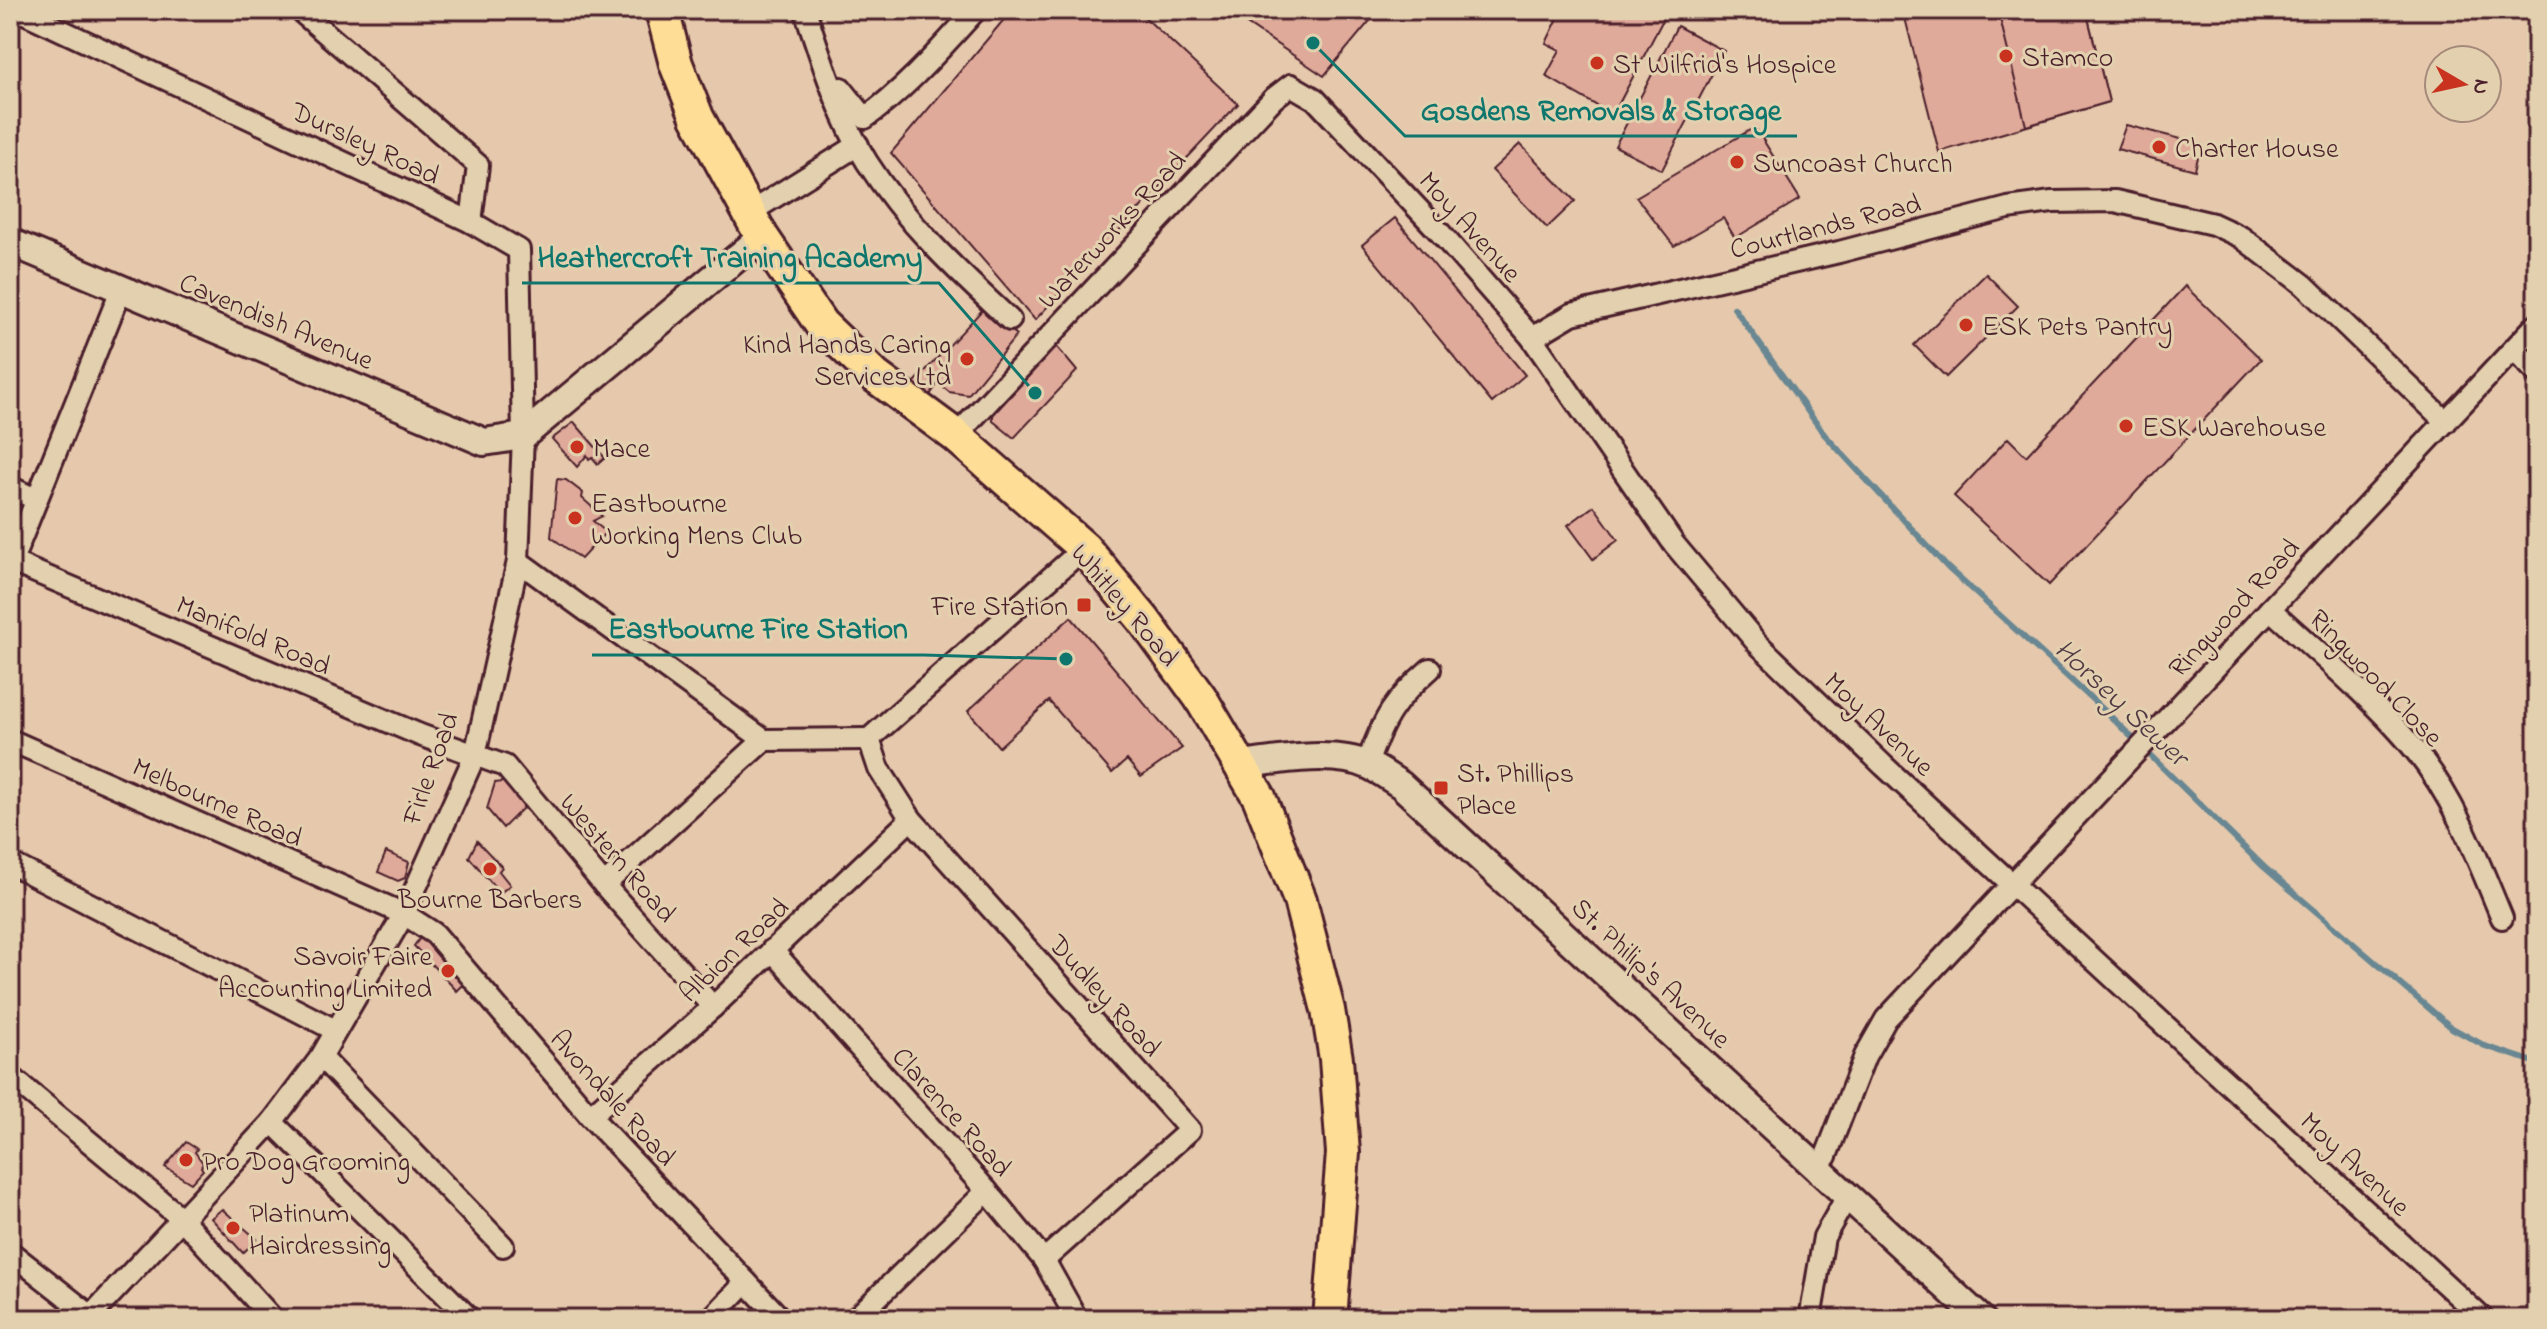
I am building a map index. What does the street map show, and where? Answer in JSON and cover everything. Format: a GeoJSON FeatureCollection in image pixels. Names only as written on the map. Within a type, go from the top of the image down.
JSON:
{"type":"FeatureCollection","features":[{"type":"Feature","properties":{"kind":"main road","name":"Whitley Road"},"geometry":{"type":"LineString","coordinates":[[662,10],[676,64],[697,117],[756,225],[821,324],[875,376],[956,436],[1084,548],[1200,697],[1259,797],[1300,900],[1325,995],[1336,1059],[1343,1153],[1330,1319]]}},
{"type":"Feature","properties":{"kind":"street","name":"Dursley Road"},"geometry":{"type":"LineString","coordinates":[[18,10],[471,222],[519,250],[523,436]]}},
{"type":"Feature","properties":{"kind":"street"},"geometry":{"type":"LineString","coordinates":[[299,10],[478,165],[471,222]]}},
{"type":"Feature","properties":{"kind":"street"},"geometry":{"type":"LineString","coordinates":[[805,10],[822,62],[858,145],[901,210],[936,251],[1010,320]]}},
{"type":"Feature","properties":{"kind":"street"},"geometry":{"type":"LineString","coordinates":[[822,62],[865,118],[928,61],[970,12]]}},
{"type":"Feature","properties":{"kind":"street","name":"Waterworks Road"},"geometry":{"type":"LineString","coordinates":[[956,436],[1274,98],[1291,85],[1315,99]]}},
{"type":"Feature","properties":{"kind":"street","name":"Moy Avenue"},"geometry":{"type":"LineString","coordinates":[[1315,99],[1435,227],[1532,338],[1674,544],[1757,643],[1821,708],[2483,1319]]}},
{"type":"Feature","properties":{"kind":"street"},"geometry":{"type":"LineString","coordinates":[[523,436],[756,225],[858,145]]}},
{"type":"Feature","properties":{"kind":"street","name":"Courtlands Road"},"geometry":{"type":"LineString","coordinates":[[1532,338],[1572,314],[1830,254],[2008,208],[2052,202],[2115,201],[2213,224],[2241,237],[2304,285],[2446,422]]}},
{"type":"Feature","properties":{"kind":"street","name":"Cavendish Avenue"},"geometry":{"type":"LineString","coordinates":[[10,242],[484,442],[523,436]]}},
{"type":"Feature","properties":{"kind":"street"},"geometry":{"type":"LineString","coordinates":[[11,564],[121,290]]}},
{"type":"Feature","properties":{"kind":"street","name":"Ringwood Road"},"geometry":{"type":"LineString","coordinates":[[1816,1167],[1826,1156],[1865,1056],[1886,1019],[2537,324]]}},
{"type":"Feature","properties":{"kind":"street"},"geometry":{"type":"LineString","coordinates":[[2514,349],[2537,373]]}},
{"type":"Feature","properties":{"kind":"street","name":"Firle Road"},"geometry":{"type":"LineString","coordinates":[[92,1318],[272,1122],[321,1057],[404,914],[475,755],[518,561],[523,436]]}},
{"type":"Feature","properties":{"kind":"street"},"geometry":{"type":"LineString","coordinates":[[10,487],[35,499]]}},
{"type":"Feature","properties":{"kind":"street"},"geometry":{"type":"LineString","coordinates":[[518,561],[764,740],[869,739],[1084,548]]}},
{"type":"Feature","properties":{"kind":"street","name":"Manifold Road"},"geometry":{"type":"LineString","coordinates":[[11,564],[420,735],[475,755]]}},
{"type":"Feature","properties":{"kind":"street","name":"Ringwood Close"},"geometry":{"type":"LineString","coordinates":[[2270,609],[2395,727],[2417,752],[2474,849],[2502,918]]}},
{"type":"Feature","properties":{"kind":"street"},"geometry":{"type":"LineString","coordinates":[[1367,764],[1391,710],[1402,694],[1430,669]]}},
{"type":"Feature","properties":{"kind":"street","name":"Dudley Road"},"geometry":{"type":"LineString","coordinates":[[869,739],[879,769],[911,819],[1190,1130],[1044,1260]]}},
{"type":"Feature","properties":{"kind":"street","name":"Melbourne Road"},"geometry":{"type":"LineString","coordinates":[[10,740],[404,914]]}},
{"type":"Feature","properties":{"kind":"street"},"geometry":{"type":"LineString","coordinates":[[604,885],[764,740]]}},
{"type":"Feature","properties":{"kind":"street","name":"Western Road"},"geometry":{"type":"LineString","coordinates":[[475,755],[505,766],[604,885],[713,1007]]}},
{"type":"Feature","properties":{"kind":"street","name":"St. Philip's Avenue"},"geometry":{"type":"LineString","coordinates":[[1242,765],[1311,758],[1341,759],[1367,764],[1401,785],[1981,1319]]}},
{"type":"Feature","properties":{"kind":"street","name":"Albion Road"},"geometry":{"type":"LineString","coordinates":[[590,1116],[713,1007],[911,819]]}},
{"type":"Feature","properties":{"kind":"street"},"geometry":{"type":"LineString","coordinates":[[10,863],[335,1030]]}},
{"type":"Feature","properties":{"kind":"street","name":"Avondale Road"},"geometry":{"type":"LineString","coordinates":[[404,914],[435,934],[590,1116],[781,1319]]}},
{"type":"Feature","properties":{"kind":"street","name":"Clarence Road"},"geometry":{"type":"LineString","coordinates":[[772,950],[987,1191],[1044,1260],[1077,1319]]}},
{"type":"Feature","properties":{"kind":"street"},"geometry":{"type":"LineString","coordinates":[[321,1057],[503,1246]]}},
{"type":"Feature","properties":{"kind":"street"},"geometry":{"type":"LineString","coordinates":[[10,1076],[181,1218],[273,1319]]}},
{"type":"Feature","properties":{"kind":"street"},"geometry":{"type":"LineString","coordinates":[[272,1122],[470,1319]]}},
{"type":"Feature","properties":{"kind":"street"},"geometry":{"type":"LineString","coordinates":[[855,1319],[987,1191]]}},
{"type":"Feature","properties":{"kind":"street"},"geometry":{"type":"LineString","coordinates":[[1810,1319],[1824,1237],[1848,1195]]}},
{"type":"Feature","properties":{"kind":"street"},"geometry":{"type":"LineString","coordinates":[[10,1252],[92,1318]]}},
{"type":"Feature","properties":{"kind":"street"},"geometry":{"type":"LineString","coordinates":[[711,1319],[746,1282]]}},
{"type":"Feature","properties":{"kind":"building"},"geometry":{"type":"Polygon","coordinates":[[[1012,10],[1137,10],[1238,104],[1035,320],[891,153],[1012,10]]]}},
{"type":"Feature","properties":{"kind":"building"},"geometry":{"type":"Polygon","coordinates":[[[1226,10],[1379,10],[1324,76],[1226,10]]]}},
{"type":"Feature","properties":{"kind":"building","name":"St Wilfrid's Hospice"},"geometry":{"type":"Polygon","coordinates":[[[1562,10],[1578,15],[1581,10],[1668,10],[1613,115],[1546,76],[1560,50],[1546,43],[1562,10]]]}},
{"type":"Feature","properties":{"kind":"building","name":"Stamco"},"geometry":{"type":"Polygon","coordinates":[[[1903,10],[2086,10],[2109,102],[1939,152],[1903,10]]]}},
{"type":"Feature","properties":{"kind":"building"},"geometry":{"type":"Polygon","coordinates":[[[1998,10],[2086,10],[2109,102],[2026,126],[1998,10]]]}},
{"type":"Feature","properties":{"kind":"building"},"geometry":{"type":"Polygon","coordinates":[[[1677,26],[1724,51],[1662,170],[1615,146],[1677,26]]]}},
{"type":"Feature","properties":{"kind":"building","name":"Charter House"},"geometry":{"type":"Polygon","coordinates":[[[2126,125],[2201,144],[2195,170],[2117,149],[2126,125]]]}},
{"type":"Feature","properties":{"kind":"building","name":"Suncoast Church"},"geometry":{"type":"Polygon","coordinates":[[[1755,127],[1800,199],[1735,238],[1723,218],[1674,246],[1636,197],[1755,127]]]}},
{"type":"Feature","properties":{"kind":"building"},"geometry":{"type":"Polygon","coordinates":[[[1520,144],[1575,201],[1547,228],[1492,170],[1520,144]]]}},
{"type":"Feature","properties":{"kind":"building"},"geometry":{"type":"Polygon","coordinates":[[[1395,218],[1525,375],[1492,403],[1362,245],[1395,218]]]}},
{"type":"Feature","properties":{"kind":"building","name":"ESK Pets Pantry"},"geometry":{"type":"Polygon","coordinates":[[[1986,274],[2018,306],[1946,377],[1914,345],[1986,274]]]}},
{"type":"Feature","properties":{"kind":"building","name":"ESK Warehouse"},"geometry":{"type":"Polygon","coordinates":[[[2185,286],[2261,359],[2049,585],[1954,496],[2008,438],[2026,456],[2185,286]]]}},
{"type":"Feature","properties":{"kind":"building","name":"Kind Hands Caring Services Ltd"},"geometry":{"type":"Polygon","coordinates":[[[984,308],[1017,335],[968,395],[949,392],[938,383],[930,395],[913,384],[984,308]]]}},
{"type":"Feature","properties":{"kind":"building"},"geometry":{"type":"Polygon","coordinates":[[[1056,346],[1077,371],[1014,438],[993,421],[993,415],[1056,346]]]}},
{"type":"Feature","properties":{"kind":"building","name":"Mace"},"geometry":{"type":"Polygon","coordinates":[[[574,422],[605,458],[598,464],[587,455],[577,467],[552,439],[574,422]]]}},
{"type":"Feature","properties":{"kind":"building","name":"Eastbourne Working Mens Club"},"geometry":{"type":"Polygon","coordinates":[[[557,479],[566,480],[583,493],[582,498],[602,516],[593,521],[606,532],[581,559],[551,537],[557,479]]]}},
{"type":"Feature","properties":{"kind":"building"},"geometry":{"type":"Polygon","coordinates":[[[1594,506],[1618,540],[1593,559],[1568,525],[1594,506]]]}},
{"type":"Feature","properties":{"kind":"building"},"geometry":{"type":"Polygon","coordinates":[[[1071,617],[1182,748],[1141,777],[1127,760],[1112,773],[1049,701],[999,747],[968,711],[1071,617]]]}},
{"type":"Feature","properties":{"kind":"building"},"geometry":{"type":"Polygon","coordinates":[[[509,781],[526,805],[503,828],[487,809],[495,783],[509,781]]]}},
{"type":"Feature","properties":{"kind":"building","name":"Bourne Barbers"},"geometry":{"type":"Polygon","coordinates":[[[477,841],[502,867],[499,871],[510,885],[500,893],[469,857],[477,841]]]}},
{"type":"Feature","properties":{"kind":"building"},"geometry":{"type":"Polygon","coordinates":[[[386,852],[409,862],[405,878],[398,881],[378,872],[386,852]]]}},
{"type":"Feature","properties":{"kind":"building","name":"Savoir Faire Accounting Limited"},"geometry":{"type":"Polygon","coordinates":[[[423,934],[466,982],[457,991],[414,946],[423,934]]]}},
{"type":"Feature","properties":{"kind":"building","name":"Pro Dog Grooming"},"geometry":{"type":"Polygon","coordinates":[[[186,1142],[197,1149],[195,1152],[203,1163],[203,1170],[191,1183],[165,1167],[186,1142]]]}},
{"type":"Feature","properties":{"kind":"building","name":"Platinum Hairdressing"},"geometry":{"type":"Polygon","coordinates":[[[222,1209],[257,1239],[243,1253],[211,1218],[222,1209]]]}},
{"type":"Feature","properties":{"kind":"waterway","name":"Horsey Sewer"},"geometry":{"type":"LineString","coordinates":[[1734,308],[1824,434],[1948,568],[2105,711],[2264,867],[2452,1028],[2485,1046],[2537,1063]]}},
{"type":"Feature","properties":{"kind":"place","name":"Gosdens Removals & Storage"},"geometry":{"type":"Point","coordinates":[1313,43]}},
{"type":"Feature","properties":{"kind":"place","name":"Stamco"},"geometry":{"type":"Point","coordinates":[2006,56]}},
{"type":"Feature","properties":{"kind":"place","name":"St Wilfrid's Hospice"},"geometry":{"type":"Point","coordinates":[1597,63]}},
{"type":"Feature","properties":{"kind":"place","name":"Charter House"},"geometry":{"type":"Point","coordinates":[2159,147]}},
{"type":"Feature","properties":{"kind":"place","name":"Suncoast Church"},"geometry":{"type":"Point","coordinates":[1737,162]}},
{"type":"Feature","properties":{"kind":"place","name":"ESK Pets Pantry"},"geometry":{"type":"Point","coordinates":[1966,325]}},
{"type":"Feature","properties":{"kind":"place","name":"Kind Hands Caring Services Ltd"},"geometry":{"type":"Point","coordinates":[967,359]}},
{"type":"Feature","properties":{"kind":"place","name":"Heathercroft Training Academy"},"geometry":{"type":"Point","coordinates":[1035,393]}},
{"type":"Feature","properties":{"kind":"place","name":"ESK Warehouse"},"geometry":{"type":"Point","coordinates":[2126,426]}},
{"type":"Feature","properties":{"kind":"place","name":"Mace"},"geometry":{"type":"Point","coordinates":[577,447]}},
{"type":"Feature","properties":{"kind":"place","name":"Eastbourne Working Mens Club"},"geometry":{"type":"Point","coordinates":[575,518]}},
{"type":"Feature","properties":{"kind":"place","name":"Fire Station"},"geometry":{"type":"Point","coordinates":[1084,605]}},
{"type":"Feature","properties":{"kind":"place","name":"Eastbourne Fire Station"},"geometry":{"type":"Point","coordinates":[1066,659]}},
{"type":"Feature","properties":{"kind":"place","name":"St. Phillips Place"},"geometry":{"type":"Point","coordinates":[1441,788]}},
{"type":"Feature","properties":{"kind":"place","name":"Bourne Barbers"},"geometry":{"type":"Point","coordinates":[490,869]}},
{"type":"Feature","properties":{"kind":"place","name":"Savoir Faire Accounting Limited"},"geometry":{"type":"Point","coordinates":[448,971]}},
{"type":"Feature","properties":{"kind":"place","name":"Pro Dog Grooming"},"geometry":{"type":"Point","coordinates":[186,1160]}},
{"type":"Feature","properties":{"kind":"place","name":"Platinum Hairdressing"},"geometry":{"type":"Point","coordinates":[233,1228]}}]}
